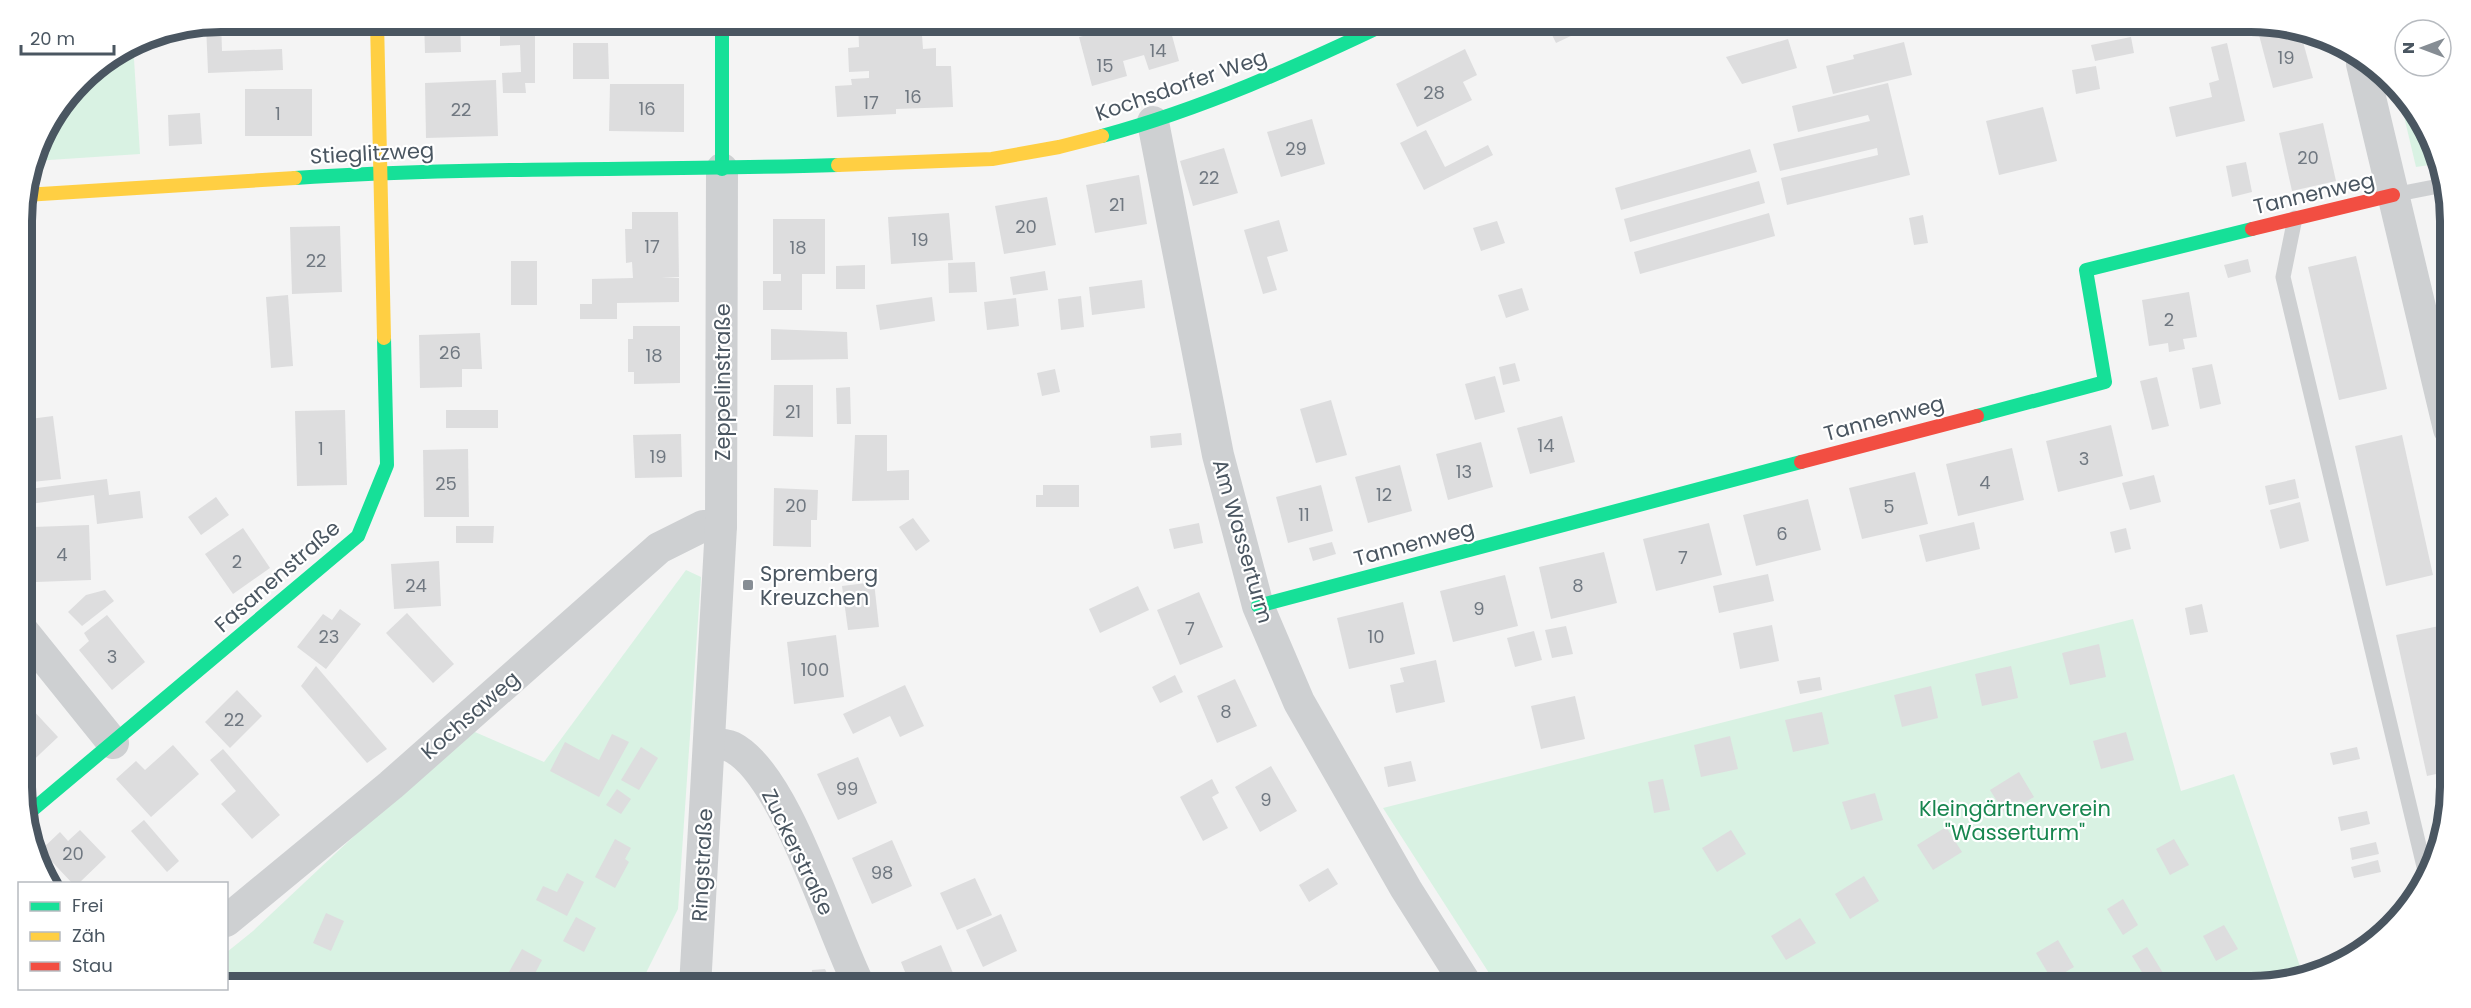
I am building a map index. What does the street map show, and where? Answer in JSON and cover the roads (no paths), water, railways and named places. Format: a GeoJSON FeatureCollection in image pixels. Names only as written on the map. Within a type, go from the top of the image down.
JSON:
{"type":"FeatureCollection","features":[{"type":"Feature","properties":{"kind":"street","name":"Fasanenstraße"},"geometry":{"type":"LineString","coordinates":[[33,809],[358,536],[387,465],[377,32]]}},
{"type":"Feature","properties":{"kind":"street","name":"Zeppelinstraße"},"geometry":{"type":"LineString","coordinates":[[710,744],[722,526],[722,32]]}},
{"type":"Feature","properties":{"kind":"street","name":"Kochsdorfer Weg"},"geometry":{"type":"LineString","coordinates":[[722,169],[992,159],[1059,147],[1153,122],[1307,62],[1369,32]]}},
{"type":"Feature","properties":{"kind":"street"},"geometry":{"type":"LineString","coordinates":[[2363,69],[2440,391]]}},
{"type":"Feature","properties":{"kind":"street","name":"Am Wasserturm"},"geometry":{"type":"LineString","coordinates":[[1153,122],[1218,455],[1258,606],[1299,702],[1406,889],[1461,976]]}},
{"type":"Feature","properties":{"kind":"street","name":"Stieglitzweg"},"geometry":{"type":"LineString","coordinates":[[33,194],[381,172],[722,169]]}},
{"type":"Feature","properties":{"kind":"street","name":"Tannenweg"},"geometry":{"type":"LineString","coordinates":[[1258,606],[2105,382],[2086,270],[2393,195]]}},
{"type":"Feature","properties":{"kind":"street","name":"Kochsaweg"},"geometry":{"type":"LineString","coordinates":[[228,919],[391,784],[659,548],[703,526],[722,526]]}},
{"type":"Feature","properties":{"kind":"street"},"geometry":{"type":"LineString","coordinates":[[32,642],[113,743]]}},
{"type":"Feature","properties":{"kind":"street","name":"Ringstraße"},"geometry":{"type":"LineString","coordinates":[[696,976],[710,744]]}},
{"type":"Feature","properties":{"kind":"street","name":"Zuckerstraße"},"geometry":{"type":"LineString","coordinates":[[710,744],[731,746],[745,757],[774,794],[794,833],[855,976]]}},
{"type":"Feature","properties":{"kind":"lane"},"geometry":{"type":"LineString","coordinates":[[2393,195],[2436,187]]}},
{"type":"Feature","properties":{"kind":"lane"},"geometry":{"type":"LineString","coordinates":[[2295,218],[2283,277],[2423,863]]}},
{"type":"Feature","properties":{"kind":"place","name":"Spremberg Kreuzchen"},"geometry":{"type":"Point","coordinates":[748,585]}},
{"type":"Feature","properties":{"kind":"park label","name":"Kleingärtnerverein \"Wasserturm\""},"geometry":{"type":"Point","coordinates":[2015,820]}}]}
